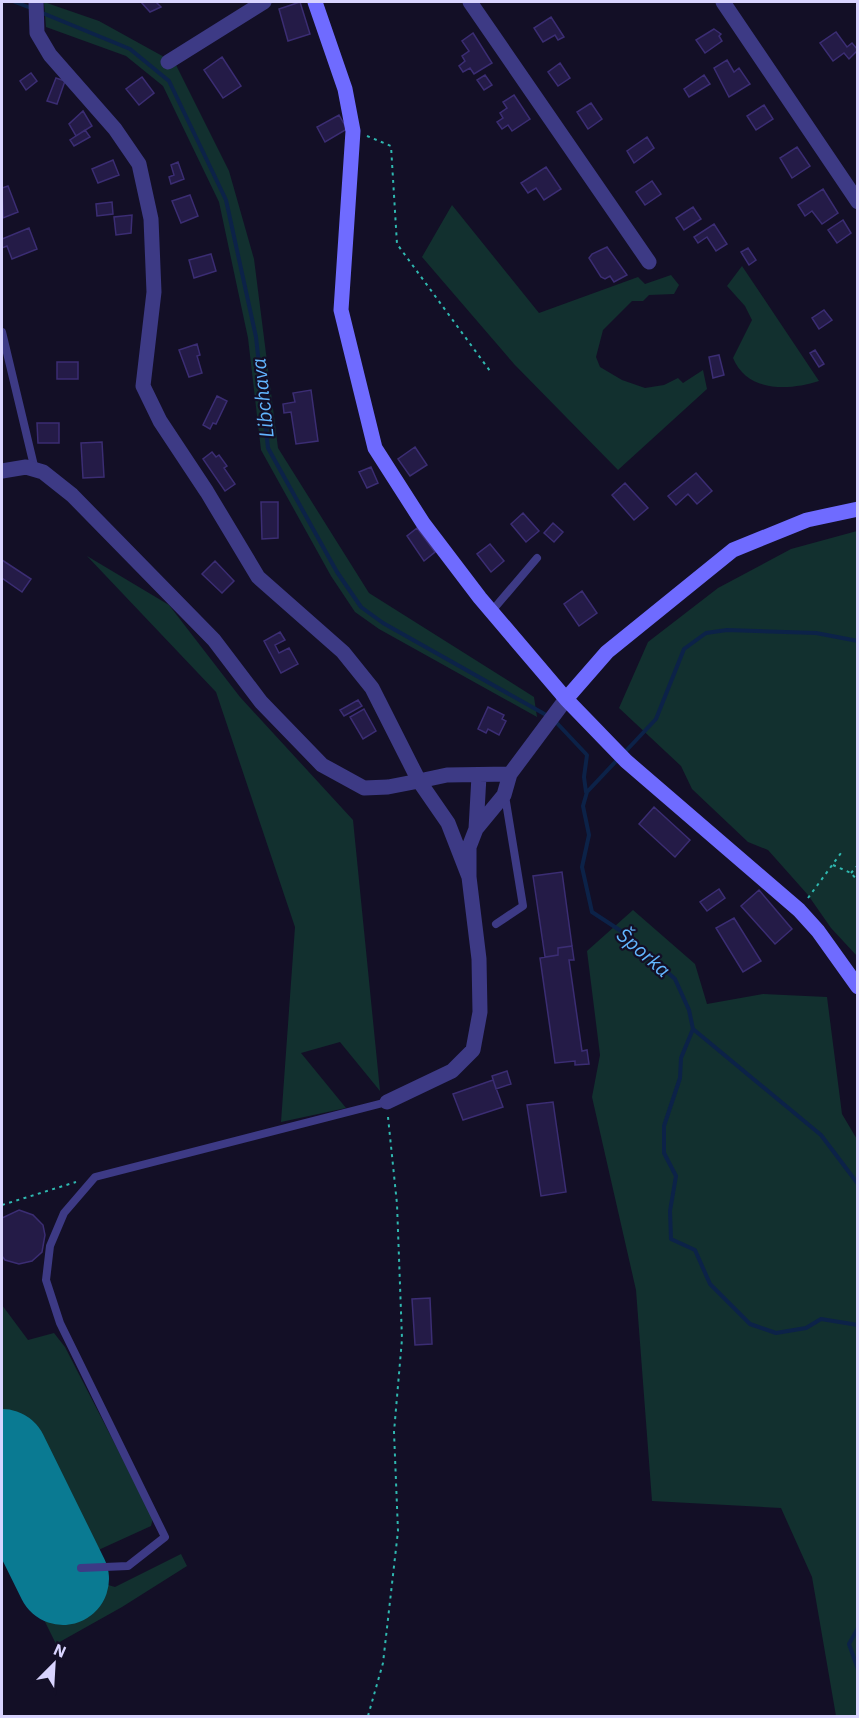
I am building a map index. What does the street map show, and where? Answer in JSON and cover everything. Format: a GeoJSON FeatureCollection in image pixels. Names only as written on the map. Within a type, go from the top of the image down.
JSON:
{"type":"FeatureCollection","features":[{"type":"Feature","properties":{"kind":"street"},"geometry":{"type":"LineString","coordinates":[[36,2],[37,33],[50,55],[115,129],[139,164],[150,219],[154,292],[143,386],[160,421],[207,492],[258,577],[343,652],[372,688],[419,781],[448,823],[469,877]]}},
{"type":"Feature","properties":{"kind":"street"},"geometry":{"type":"LineString","coordinates":[[168,62],[264,2]]}},
{"type":"Feature","properties":{"kind":"street"},"geometry":{"type":"LineString","coordinates":[[315,2],[345,89],[353,131],[341,310],[375,448],[423,523],[491,612],[566,699],[621,756],[800,910],[858,987]]}},
{"type":"Feature","properties":{"kind":"street"},"geometry":{"type":"LineString","coordinates":[[470,2],[649,262]]}},
{"type":"Feature","properties":{"kind":"street"},"geometry":{"type":"LineString","coordinates":[[723,2],[858,202]]}},
{"type":"Feature","properties":{"kind":"street"},"geometry":{"type":"LineString","coordinates":[[2,471],[26,467],[43,472],[72,495],[214,640],[261,702],[322,765],[364,788],[388,787],[447,775],[510,774]]}},
{"type":"Feature","properties":{"kind":"street"},"geometry":{"type":"LineString","coordinates":[[387,1102],[452,1071],[473,1050],[480,1012],[479,959],[469,877],[469,847],[476,829],[504,795],[510,774],[566,699],[607,652],[733,550],[807,520],[858,509]]}},
{"type":"Feature","properties":{"kind":"street"},"geometry":{"type":"LineString","coordinates":[[476,829],[478,776]]}},
{"type":"Feature","properties":{"kind":"lane"},"geometry":{"type":"LineString","coordinates":[[2,332],[35,470]]}},
{"type":"Feature","properties":{"kind":"lane"},"geometry":{"type":"LineString","coordinates":[[491,612],[537,558]]}},
{"type":"Feature","properties":{"kind":"lane"},"geometry":{"type":"LineString","coordinates":[[496,924],[523,906],[504,795]]}},
{"type":"Feature","properties":{"kind":"lane"},"geometry":{"type":"LineString","coordinates":[[81,1568],[128,1566],[165,1537],[60,1323],[46,1280],[50,1246],[64,1213],[95,1177],[387,1102]]}},
{"type":"Feature","properties":{"kind":"path"},"geometry":{"type":"LineString","coordinates":[[353,131],[391,146],[397,244],[490,371]]}},
{"type":"Feature","properties":{"kind":"path"},"geometry":{"type":"LineString","coordinates":[[800,910],[841,853]]}},
{"type":"Feature","properties":{"kind":"path"},"geometry":{"type":"LineString","coordinates":[[833,865],[851,873],[858,881]]}},
{"type":"Feature","properties":{"kind":"path"},"geometry":{"type":"LineString","coordinates":[[851,873],[858,866]]}},
{"type":"Feature","properties":{"kind":"path"},"geometry":{"type":"LineString","coordinates":[[368,1716],[383,1663],[398,1531],[394,1432],[402,1339],[397,1204],[387,1102]]}},
{"type":"Feature","properties":{"kind":"path"},"geometry":{"type":"LineString","coordinates":[[2,1204],[95,1177]]}},
{"type":"Feature","properties":{"kind":"green space"},"geometry":{"type":"Polygon","coordinates":[[[44,2],[99,21],[175,63],[229,171],[254,259],[278,448],[369,593],[534,697],[537,717],[379,629],[355,612],[331,576],[261,450],[248,338],[219,202],[163,86],[126,56],[46,27],[44,2]]]}},
{"type":"Feature","properties":{"kind":"green space"},"geometry":{"type":"Polygon","coordinates":[[[452,205],[539,313],[638,277],[645,284],[671,275],[679,285],[674,294],[649,295],[643,301],[632,301],[603,330],[596,357],[600,367],[622,380],[645,388],[664,385],[678,378],[683,383],[703,370],[707,389],[618,470],[514,364],[422,257],[452,205]]]}},
{"type":"Feature","properties":{"kind":"green space"},"geometry":{"type":"Polygon","coordinates":[[[742,266],[819,381],[794,386],[770,386],[758,383],[739,369],[733,358],[752,320],[745,306],[727,286],[742,266]]]}},
{"type":"Feature","properties":{"kind":"green space"},"geometry":{"type":"Polygon","coordinates":[[[858,531],[857,956],[831,928],[808,895],[768,850],[748,842],[692,789],[681,766],[619,708],[648,642],[718,588],[791,549],[858,531]]]}},
{"type":"Feature","properties":{"kind":"green space"},"geometry":{"type":"Polygon","coordinates":[[[87,556],[169,605],[240,697],[353,820],[380,1091],[340,1042],[301,1053],[346,1108],[281,1122],[295,927],[216,692],[87,556]]]}},
{"type":"Feature","properties":{"kind":"green space"},"geometry":{"type":"Polygon","coordinates":[[[633,910],[695,964],[707,1004],[763,994],[827,997],[842,1114],[858,1141],[857,1716],[836,1716],[812,1577],[781,1508],[652,1501],[636,1290],[592,1097],[600,1055],[587,951],[633,910]]]}},
{"type":"Feature","properties":{"kind":"green space"},"geometry":{"type":"Polygon","coordinates":[[[2,1305],[28,1340],[54,1333],[65,1347],[153,1518],[151,1526],[94,1552],[61,1542],[2,1421],[2,1305]]]}},
{"type":"Feature","properties":{"kind":"green space"},"geometry":{"type":"Polygon","coordinates":[[[2,1489],[51,1589],[78,1576],[115,1587],[181,1554],[187,1566],[122,1607],[56,1644],[2,1535],[2,1489]]]}},
{"type":"Feature","properties":{"kind":"building"},"geometry":{"type":"Polygon","coordinates":[[[141,2],[156,2],[161,7],[150,12],[141,2]]]}},
{"type":"Feature","properties":{"kind":"building"},"geometry":{"type":"Polygon","coordinates":[[[300,2],[310,34],[288,41],[279,9],[300,2]]]}},
{"type":"Feature","properties":{"kind":"building"},"geometry":{"type":"Polygon","coordinates":[[[551,17],[564,37],[558,40],[555,35],[543,42],[534,28],[551,17]]]}},
{"type":"Feature","properties":{"kind":"building"},"geometry":{"type":"Polygon","coordinates":[[[714,29],[721,34],[719,36],[722,41],[705,53],[696,40],[714,29]]]}},
{"type":"Feature","properties":{"kind":"building"},"geometry":{"type":"Polygon","coordinates":[[[836,32],[847,47],[852,43],[858,50],[849,59],[844,53],[833,61],[820,43],[836,32]]]}},
{"type":"Feature","properties":{"kind":"building"},"geometry":{"type":"Polygon","coordinates":[[[473,33],[492,63],[474,74],[470,68],[463,72],[459,66],[465,61],[462,56],[469,51],[462,41],[473,33]]]}},
{"type":"Feature","properties":{"kind":"building"},"geometry":{"type":"Polygon","coordinates":[[[222,57],[241,86],[223,98],[204,70],[222,57]]]}},
{"type":"Feature","properties":{"kind":"building"},"geometry":{"type":"Polygon","coordinates":[[[727,60],[734,72],[739,68],[750,84],[729,97],[714,68],[727,60]]]}},
{"type":"Feature","properties":{"kind":"building"},"geometry":{"type":"Polygon","coordinates":[[[560,63],[570,78],[558,86],[548,72],[560,63]]]}},
{"type":"Feature","properties":{"kind":"building"},"geometry":{"type":"Polygon","coordinates":[[[31,73],[37,81],[26,90],[20,81],[31,73]]]}},
{"type":"Feature","properties":{"kind":"building"},"geometry":{"type":"Polygon","coordinates":[[[485,75],[492,85],[484,90],[477,80],[485,75]]]}},
{"type":"Feature","properties":{"kind":"building"},"geometry":{"type":"Polygon","coordinates":[[[704,75],[710,84],[689,97],[684,89],[704,75]]]}},
{"type":"Feature","properties":{"kind":"building"},"geometry":{"type":"Polygon","coordinates":[[[142,77],[154,93],[139,105],[126,89],[142,77]]]}},
{"type":"Feature","properties":{"kind":"building"},"geometry":{"type":"Polygon","coordinates":[[[56,78],[65,81],[57,104],[47,101],[56,78]]]}},
{"type":"Feature","properties":{"kind":"building"},"geometry":{"type":"Polygon","coordinates":[[[514,95],[530,119],[512,131],[508,125],[502,129],[497,122],[503,118],[500,113],[507,108],[503,102],[514,95]]]}},
{"type":"Feature","properties":{"kind":"building"},"geometry":{"type":"Polygon","coordinates":[[[591,103],[602,119],[588,129],[577,112],[591,103]]]}},
{"type":"Feature","properties":{"kind":"building"},"geometry":{"type":"Polygon","coordinates":[[[764,105],[773,119],[756,130],[747,116],[764,105]]]}},
{"type":"Feature","properties":{"kind":"building"},"geometry":{"type":"Polygon","coordinates":[[[83,111],[92,126],[76,136],[69,124],[83,111]]]}},
{"type":"Feature","properties":{"kind":"building"},"geometry":{"type":"Polygon","coordinates":[[[339,115],[347,129],[325,142],[317,127],[339,115]]]}},
{"type":"Feature","properties":{"kind":"building"},"geometry":{"type":"Polygon","coordinates":[[[85,130],[90,137],[74,146],[70,140],[85,130]]]}},
{"type":"Feature","properties":{"kind":"building"},"geometry":{"type":"Polygon","coordinates":[[[647,137],[654,148],[634,163],[627,151],[647,137]]]}},
{"type":"Feature","properties":{"kind":"building"},"geometry":{"type":"Polygon","coordinates":[[[797,147],[810,166],[792,178],[780,158],[797,147]]]}},
{"type":"Feature","properties":{"kind":"building"},"geometry":{"type":"Polygon","coordinates":[[[113,160],[119,175],[98,183],[92,169],[113,160]]]}},
{"type":"Feature","properties":{"kind":"building"},"geometry":{"type":"Polygon","coordinates":[[[178,162],[184,179],[171,184],[169,177],[174,175],[171,165],[178,162]]]}},
{"type":"Feature","properties":{"kind":"building"},"geometry":{"type":"Polygon","coordinates":[[[546,167],[561,189],[544,200],[536,188],[528,193],[521,183],[546,167]]]}},
{"type":"Feature","properties":{"kind":"building"},"geometry":{"type":"Polygon","coordinates":[[[652,181],[661,194],[645,205],[636,192],[652,181]]]}},
{"type":"Feature","properties":{"kind":"building"},"geometry":{"type":"Polygon","coordinates":[[[8,186],[18,212],[3,218],[2,188],[8,186]]]}},
{"type":"Feature","properties":{"kind":"building"},"geometry":{"type":"Polygon","coordinates":[[[823,189],[838,213],[822,224],[812,211],[805,216],[798,205],[823,189]]]}},
{"type":"Feature","properties":{"kind":"building"},"geometry":{"type":"Polygon","coordinates":[[[190,195],[198,216],[181,223],[172,201],[190,195]]]}},
{"type":"Feature","properties":{"kind":"building"},"geometry":{"type":"Polygon","coordinates":[[[112,202],[113,214],[97,216],[96,204],[112,202]]]}},
{"type":"Feature","properties":{"kind":"building"},"geometry":{"type":"Polygon","coordinates":[[[693,207],[701,219],[684,230],[676,218],[693,207]]]}},
{"type":"Feature","properties":{"kind":"building"},"geometry":{"type":"Polygon","coordinates":[[[132,215],[131,233],[116,235],[114,217],[132,215]]]}},
{"type":"Feature","properties":{"kind":"building"},"geometry":{"type":"Polygon","coordinates":[[[843,220],[851,233],[837,243],[828,230],[843,220]]]}},
{"type":"Feature","properties":{"kind":"building"},"geometry":{"type":"Polygon","coordinates":[[[714,224],[727,244],[716,251],[707,237],[698,243],[694,237],[714,224]]]}},
{"type":"Feature","properties":{"kind":"building"},"geometry":{"type":"Polygon","coordinates":[[[29,228],[37,249],[12,259],[7,246],[2,248],[2,239],[29,228]]]}},
{"type":"Feature","properties":{"kind":"building"},"geometry":{"type":"Polygon","coordinates":[[[607,247],[627,275],[614,282],[610,276],[605,279],[601,277],[589,258],[592,254],[607,247]]]}},
{"type":"Feature","properties":{"kind":"building"},"geometry":{"type":"Polygon","coordinates":[[[748,248],[756,260],[749,265],[741,252],[748,248]]]}},
{"type":"Feature","properties":{"kind":"building"},"geometry":{"type":"Polygon","coordinates":[[[211,254],[216,271],[194,278],[189,260],[211,254]]]}},
{"type":"Feature","properties":{"kind":"building"},"geometry":{"type":"Polygon","coordinates":[[[824,310],[832,320],[819,329],[812,318],[824,310]]]}},
{"type":"Feature","properties":{"kind":"building"},"geometry":{"type":"Polygon","coordinates":[[[197,344],[200,355],[197,356],[202,373],[189,377],[179,350],[197,344]]]}},
{"type":"Feature","properties":{"kind":"building"},"geometry":{"type":"Polygon","coordinates":[[[815,350],[824,364],[819,367],[810,353],[815,350]]]}},
{"type":"Feature","properties":{"kind":"building"},"geometry":{"type":"Polygon","coordinates":[[[719,355],[724,375],[713,378],[709,357],[719,355]]]}},
{"type":"Feature","properties":{"kind":"building"},"geometry":{"type":"Polygon","coordinates":[[[57,362],[78,362],[78,379],[57,379],[57,362]]]}},
{"type":"Feature","properties":{"kind":"building"},"geometry":{"type":"Polygon","coordinates":[[[311,390],[318,441],[296,444],[291,412],[284,413],[283,404],[295,402],[293,393],[311,390]]]}},
{"type":"Feature","properties":{"kind":"building"},"geometry":{"type":"Polygon","coordinates":[[[217,396],[227,401],[216,424],[213,423],[210,429],[203,425],[217,396]]]}},
{"type":"Feature","properties":{"kind":"building"},"geometry":{"type":"Polygon","coordinates":[[[37,423],[59,423],[59,443],[38,443],[37,423]]]}},
{"type":"Feature","properties":{"kind":"building"},"geometry":{"type":"Polygon","coordinates":[[[102,442],[104,477],[83,478],[81,443],[102,442]]]}},
{"type":"Feature","properties":{"kind":"building"},"geometry":{"type":"Polygon","coordinates":[[[415,447],[427,465],[410,476],[398,459],[415,447]]]}},
{"type":"Feature","properties":{"kind":"building"},"geometry":{"type":"Polygon","coordinates":[[[212,452],[216,457],[219,455],[227,466],[224,468],[235,484],[225,491],[203,459],[212,452]]]}},
{"type":"Feature","properties":{"kind":"building"},"geometry":{"type":"Polygon","coordinates":[[[371,467],[378,483],[367,488],[359,472],[371,467]]]}},
{"type":"Feature","properties":{"kind":"building"},"geometry":{"type":"Polygon","coordinates":[[[696,473],[712,491],[697,504],[688,494],[676,505],[668,496],[696,473]]]}},
{"type":"Feature","properties":{"kind":"building"},"geometry":{"type":"Polygon","coordinates":[[[625,483],[648,508],[634,520],[612,495],[625,483]]]}},
{"type":"Feature","properties":{"kind":"building"},"geometry":{"type":"Polygon","coordinates":[[[261,502],[278,502],[278,538],[262,539],[261,502]]]}},
{"type":"Feature","properties":{"kind":"building"},"geometry":{"type":"Polygon","coordinates":[[[523,513],[539,531],[526,542],[511,524],[523,513]]]}},
{"type":"Feature","properties":{"kind":"building"},"geometry":{"type":"Polygon","coordinates":[[[553,523],[563,532],[554,542],[544,533],[553,523]]]}},
{"type":"Feature","properties":{"kind":"building"},"geometry":{"type":"Polygon","coordinates":[[[417,528],[435,552],[424,561],[407,536],[417,528]]]}},
{"type":"Feature","properties":{"kind":"building"},"geometry":{"type":"Polygon","coordinates":[[[490,544],[504,561],[491,572],[477,554],[490,544]]]}},
{"type":"Feature","properties":{"kind":"building"},"geometry":{"type":"Polygon","coordinates":[[[2,560],[31,579],[22,592],[2,578],[2,560]]]}},
{"type":"Feature","properties":{"kind":"building"},"geometry":{"type":"Polygon","coordinates":[[[215,561],[234,581],[222,593],[202,574],[215,561]]]}},
{"type":"Feature","properties":{"kind":"building"},"geometry":{"type":"Polygon","coordinates":[[[582,591],[597,613],[579,626],[564,604],[582,591]]]}},
{"type":"Feature","properties":{"kind":"building"},"geometry":{"type":"Polygon","coordinates":[[[280,632],[285,640],[275,645],[279,653],[289,648],[298,664],[281,673],[264,641],[280,632]]]}},
{"type":"Feature","properties":{"kind":"building"},"geometry":{"type":"Polygon","coordinates":[[[358,700],[362,706],[344,716],[340,710],[358,700]]]}},
{"type":"Feature","properties":{"kind":"building"},"geometry":{"type":"Polygon","coordinates":[[[488,707],[504,715],[502,719],[506,721],[499,735],[488,729],[486,733],[478,729],[488,707]]]}},
{"type":"Feature","properties":{"kind":"building"},"geometry":{"type":"Polygon","coordinates":[[[364,709],[376,731],[363,739],[350,717],[364,709]]]}},
{"type":"Feature","properties":{"kind":"building"},"geometry":{"type":"Polygon","coordinates":[[[654,807],[690,840],[675,857],[639,824],[654,807]]]}},
{"type":"Feature","properties":{"kind":"building"},"geometry":{"type":"Polygon","coordinates":[[[562,872],[572,946],[558,948],[558,955],[545,957],[533,876],[562,872]]]}},
{"type":"Feature","properties":{"kind":"building"},"geometry":{"type":"Polygon","coordinates":[[[719,889],[725,898],[707,911],[700,902],[719,889]]]}},
{"type":"Feature","properties":{"kind":"building"},"geometry":{"type":"Polygon","coordinates":[[[759,890],[792,929],[775,944],[741,906],[759,890]]]}},
{"type":"Feature","properties":{"kind":"building"},"geometry":{"type":"Polygon","coordinates":[[[734,918],[761,961],[743,972],[716,928],[734,918]]]}},
{"type":"Feature","properties":{"kind":"building"},"geometry":{"type":"Polygon","coordinates":[[[572,946],[574,960],[569,960],[582,1051],[587,1050],[589,1064],[575,1065],[575,1061],[555,1063],[540,958],[558,955],[558,948],[572,946]]]}},
{"type":"Feature","properties":{"kind":"building"},"geometry":{"type":"Polygon","coordinates":[[[507,1071],[511,1084],[496,1089],[492,1076],[507,1071]]]}},
{"type":"Feature","properties":{"kind":"building"},"geometry":{"type":"Polygon","coordinates":[[[493,1080],[503,1107],[463,1120],[453,1094],[493,1080]]]}},
{"type":"Feature","properties":{"kind":"building"},"geometry":{"type":"Polygon","coordinates":[[[553,1102],[566,1192],[541,1196],[527,1105],[553,1102]]]}},
{"type":"Feature","properties":{"kind":"building"},"geometry":{"type":"Polygon","coordinates":[[[19,1210],[33,1215],[43,1225],[45,1235],[42,1252],[32,1261],[19,1264],[5,1260],[2,1256],[2,1218],[19,1210]]]}},
{"type":"Feature","properties":{"kind":"building"},"geometry":{"type":"Polygon","coordinates":[[[430,1298],[432,1344],[415,1345],[412,1299],[430,1298]]]}},
{"type":"Feature","properties":{"kind":"waterway","name":"Libchava"},"geometry":{"type":"LineString","coordinates":[[15,2],[31,8]]}},
{"type":"Feature","properties":{"kind":"waterway","name":"Libchava"},"geometry":{"type":"LineString","coordinates":[[40,12],[130,49],[169,81],[226,200],[256,337],[268,448],[337,572],[361,607],[383,623],[548,716]]}},
{"type":"Feature","properties":{"kind":"waterway","name":"Šporka"},"geometry":{"type":"LineString","coordinates":[[624,753],[656,719],[684,649],[706,633],[727,630],[816,633],[858,641]]}},
{"type":"Feature","properties":{"kind":"waterway","name":"Libchava"},"geometry":{"type":"LineString","coordinates":[[554,720],[587,755],[584,777],[586,792]]}},
{"type":"Feature","properties":{"kind":"waterway","name":"Šporka"},"geometry":{"type":"LineString","coordinates":[[619,758],[587,792],[583,806],[589,835],[582,867],[592,912],[621,931],[675,979],[689,1010],[693,1029],[681,1058],[680,1078],[664,1126],[664,1153],[676,1176],[670,1211],[671,1239],[695,1250],[710,1284],[750,1324],[776,1333],[806,1328],[821,1319],[858,1325]]}},
{"type":"Feature","properties":{"kind":"waterway"},"geometry":{"type":"LineString","coordinates":[[693,1029],[821,1135],[858,1184]]}},
{"type":"Feature","properties":{"kind":"waterway","name":"Šporka"},"geometry":{"type":"LineString","coordinates":[[858,1628],[849,1644],[858,1669]]}},
{"type":"Feature","properties":{"kind":"runway"},"geometry":{"type":"LineString","coordinates":[[2,1455],[63,1579]]}}]}
